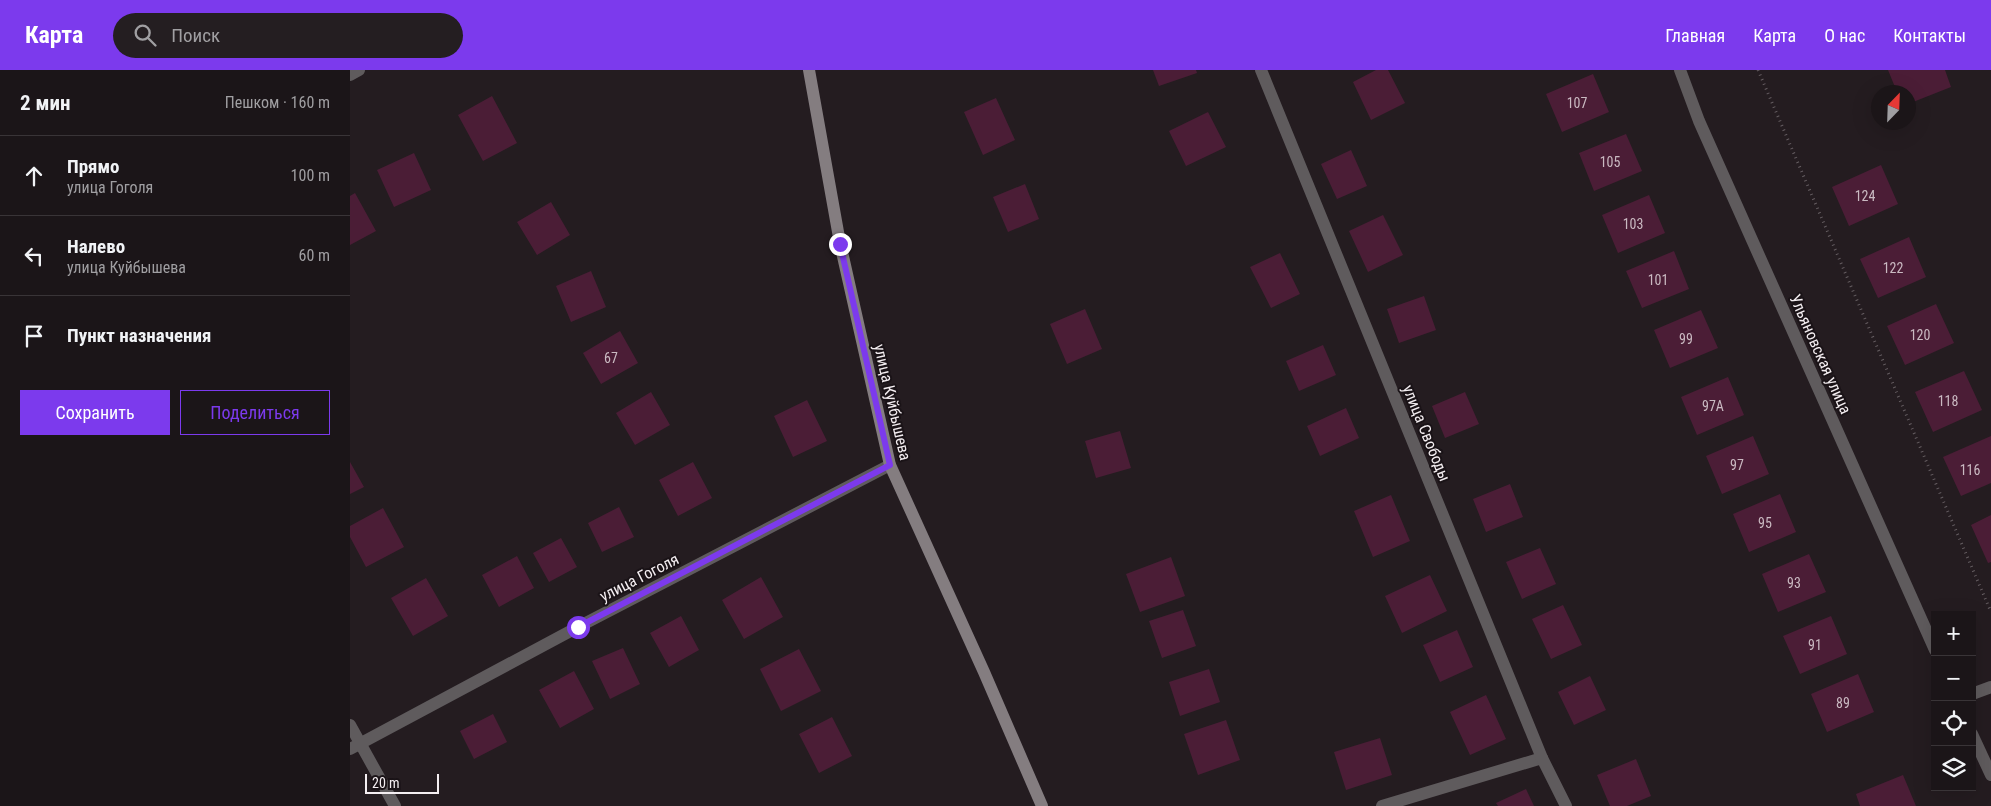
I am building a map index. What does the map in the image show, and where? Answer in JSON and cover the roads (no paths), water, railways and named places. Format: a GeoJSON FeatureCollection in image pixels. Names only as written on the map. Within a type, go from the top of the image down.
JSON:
{"type":"FeatureCollection","features":[{"type":"Feature","properties":{"kind":"main road","name":"улица Куйбышева"},"geometry":{"type":"LineString","coordinates":[[809,70],[840,244],[890,465],[984,672],[1042,806]]}},
{"type":"Feature","properties":{"kind":"street"},"geometry":{"type":"LineString","coordinates":[[350,75],[359,70]]}},
{"type":"Feature","properties":{"kind":"street","name":"улица Свободы"},"geometry":{"type":"LineString","coordinates":[[1262,70],[1542,758],[1566,806]]}},
{"type":"Feature","properties":{"kind":"street","name":"Ульяновская улица"},"geometry":{"type":"LineString","coordinates":[[1680,70],[1699,121],[1931,641]]}},
{"type":"Feature","properties":{"kind":"street","name":"улица Гоголя"},"geometry":{"type":"LineString","coordinates":[[355,746],[578,627],[890,465]]}},
{"type":"Feature","properties":{"kind":"street"},"geometry":{"type":"LineString","coordinates":[[1976,693],[1991,687]]}},
{"type":"Feature","properties":{"kind":"street"},"geometry":{"type":"LineString","coordinates":[[350,725],[355,746],[395,806]]}},
{"type":"Feature","properties":{"kind":"street"},"geometry":{"type":"LineString","coordinates":[[1976,743],[1991,775]]}},
{"type":"Feature","properties":{"kind":"street"},"geometry":{"type":"LineString","coordinates":[[1382,806],[1542,758]]}}]}
